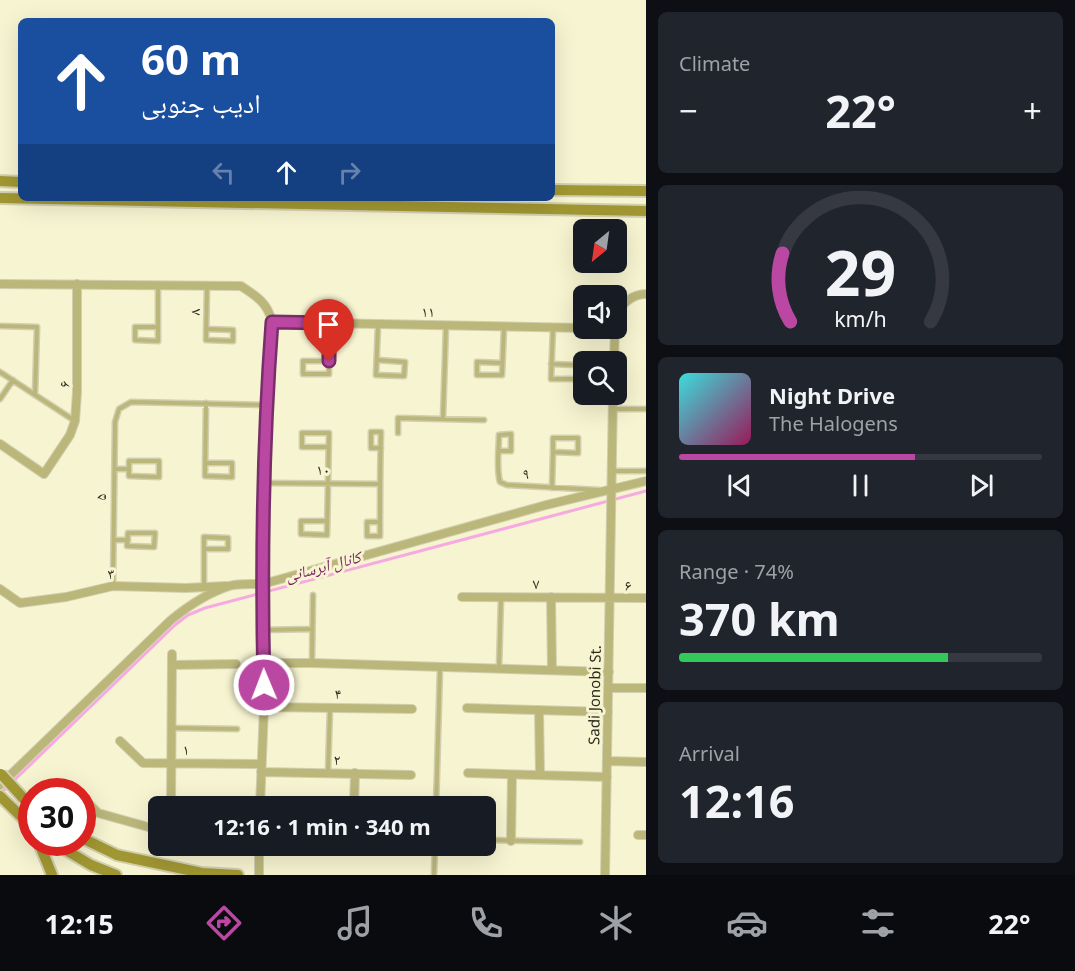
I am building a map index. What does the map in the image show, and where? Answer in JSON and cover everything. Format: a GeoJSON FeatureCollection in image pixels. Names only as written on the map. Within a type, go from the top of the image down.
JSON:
{"type":"FeatureCollection","features":[{"type":"Feature","properties":{"kind":"main road"},"geometry":{"type":"LineString","coordinates":[[0,181],[18,182]]}},
{"type":"Feature","properties":{"kind":"main road"},"geometry":{"type":"LineString","coordinates":[[555,190],[646,191]]}},
{"type":"Feature","properties":{"kind":"main road"},"geometry":{"type":"LineString","coordinates":[[0,198],[18,198]]}},
{"type":"Feature","properties":{"kind":"main road"},"geometry":{"type":"LineString","coordinates":[[149,201],[646,211]]}},
{"type":"Feature","properties":{"kind":"main road"},"geometry":{"type":"LineString","coordinates":[[0,777],[18,793]]}},
{"type":"Feature","properties":{"kind":"main road"},"geometry":{"type":"LineString","coordinates":[[0,796],[18,815]]}},
{"type":"Feature","properties":{"kind":"main road"},"geometry":{"type":"LineString","coordinates":[[96,845],[117,855],[202,873],[238,875]]}},
{"type":"Feature","properties":{"kind":"main road"},"geometry":{"type":"LineString","coordinates":[[44,856],[52,875]]}},
{"type":"Feature","properties":{"kind":"main road"},"geometry":{"type":"LineString","coordinates":[[76,856],[116,875]]}},
{"type":"Feature","properties":{"kind":"street"},"geometry":{"type":"LineString","coordinates":[[0,284],[241,286],[262,301],[270,311],[272,322],[266,405],[263,584],[264,707],[260,796]]}},
{"type":"Feature","properties":{"kind":"street","name":"۶"},"geometry":{"type":"LineString","coordinates":[[0,444],[44,474],[70,435],[75,421],[77,392],[77,284]]}},
{"type":"Feature","properties":{"kind":"street"},"geometry":{"type":"LineString","coordinates":[[627,300],[643,294]]}},
{"type":"Feature","properties":{"kind":"street","name":"۱۱"},"geometry":{"type":"LineString","coordinates":[[272,322],[573,328]]}},
{"type":"Feature","properties":{"kind":"street","name":"Sadi Jonobi St."},"geometry":{"type":"LineString","coordinates":[[605,875],[612,405]]}},
{"type":"Feature","properties":{"kind":"street","name":"۳"},"geometry":{"type":"LineString","coordinates":[[0,589],[20,603],[66,597],[113,586],[204,587],[263,584],[546,505],[646,481]]}},
{"type":"Feature","properties":{"kind":"street"},"geometry":{"type":"LineString","coordinates":[[0,777],[171,620],[207,596],[231,586]]}},
{"type":"Feature","properties":{"kind":"street","name":"۷"},"geometry":{"type":"LineString","coordinates":[[462,597],[610,598]]}},
{"type":"Feature","properties":{"kind":"street"},"geometry":{"type":"LineString","coordinates":[[551,597],[552,670]]}},
{"type":"Feature","properties":{"kind":"street","name":"۶"},"geometry":{"type":"LineString","coordinates":[[610,598],[646,598]]}},
{"type":"Feature","properties":{"kind":"street"},"geometry":{"type":"LineString","coordinates":[[171,796],[172,654]]}},
{"type":"Feature","properties":{"kind":"street"},"geometry":{"type":"LineString","coordinates":[[263,663],[609,672]]}},
{"type":"Feature","properties":{"kind":"street"},"geometry":{"type":"LineString","coordinates":[[173,665],[236,664]]}},
{"type":"Feature","properties":{"kind":"street"},"geometry":{"type":"LineString","coordinates":[[609,688],[646,688]]}},
{"type":"Feature","properties":{"kind":"street","name":"۴"},"geometry":{"type":"LineString","coordinates":[[264,707],[412,709]]}},
{"type":"Feature","properties":{"kind":"street"},"geometry":{"type":"LineString","coordinates":[[467,708],[608,712]]}},
{"type":"Feature","properties":{"kind":"street"},"geometry":{"type":"LineString","coordinates":[[539,710],[540,775]]}},
{"type":"Feature","properties":{"kind":"street","name":"۱"},"geometry":{"type":"LineString","coordinates":[[120,741],[143,763],[261,768]]}},
{"type":"Feature","properties":{"kind":"street"},"geometry":{"type":"LineString","coordinates":[[607,761],[646,762]]}},
{"type":"Feature","properties":{"kind":"street","name":"۲"},"geometry":{"type":"LineString","coordinates":[[261,768],[328,773],[411,775]]}},
{"type":"Feature","properties":{"kind":"street"},"geometry":{"type":"LineString","coordinates":[[354,796],[355,773]]}},
{"type":"Feature","properties":{"kind":"street"},"geometry":{"type":"LineString","coordinates":[[468,773],[607,777]]}},
{"type":"Feature","properties":{"kind":"street"},"geometry":{"type":"LineString","coordinates":[[511,841],[512,774]]}},
{"type":"Feature","properties":{"kind":"street"},"geometry":{"type":"LineString","coordinates":[[96,810],[99,813],[148,827]]}},
{"type":"Feature","properties":{"kind":"street"},"geometry":{"type":"LineString","coordinates":[[259,856],[259,875]]}},
{"type":"Feature","properties":{"kind":"lane"},"geometry":{"type":"LineString","coordinates":[[158,284],[158,327],[158,340],[135,340],[135,327],[158,327]]}},
{"type":"Feature","properties":{"kind":"lane","name":"۸"},"geometry":{"type":"LineString","coordinates":[[206,329],[233,330],[233,341],[206,340],[206,329],[207,285]]}},
{"type":"Feature","properties":{"kind":"lane"},"geometry":{"type":"LineString","coordinates":[[329,323],[329,361],[329,374],[303,374],[303,361],[329,361]]}},
{"type":"Feature","properties":{"kind":"lane"},"geometry":{"type":"LineString","coordinates":[[377,360],[405,362],[404,376],[376,375],[378,324]]}},
{"type":"Feature","properties":{"kind":"lane"},"geometry":{"type":"LineString","coordinates":[[0,326],[37,327],[35,395]]}},
{"type":"Feature","properties":{"kind":"lane"},"geometry":{"type":"LineString","coordinates":[[443,418],[446,326]]}},
{"type":"Feature","properties":{"kind":"lane"},"geometry":{"type":"LineString","coordinates":[[502,363],[477,362],[477,375],[502,375],[504,327]]}},
{"type":"Feature","properties":{"kind":"lane"},"geometry":{"type":"LineString","coordinates":[[551,364],[577,365],[577,379],[551,379],[551,364],[553,328]]}},
{"type":"Feature","properties":{"kind":"lane"},"geometry":{"type":"LineString","coordinates":[[0,372],[75,421]]}},
{"type":"Feature","properties":{"kind":"lane"},"geometry":{"type":"LineString","coordinates":[[0,399],[13,380]]}},
{"type":"Feature","properties":{"kind":"lane","name":"۵"},"geometry":{"type":"LineString","coordinates":[[113,586],[115,422],[119,409],[131,402],[206,404]]}},
{"type":"Feature","properties":{"kind":"lane"},"geometry":{"type":"LineString","coordinates":[[205,463],[232,464],[232,477],[205,476],[205,463],[206,404],[266,405]]}},
{"type":"Feature","properties":{"kind":"lane"},"geometry":{"type":"LineString","coordinates":[[612,409],[646,410]]}},
{"type":"Feature","properties":{"kind":"lane"},"geometry":{"type":"LineString","coordinates":[[398,433],[399,418],[484,420]]}},
{"type":"Feature","properties":{"kind":"lane"},"geometry":{"type":"LineString","coordinates":[[380,522],[367,522],[367,536],[380,536],[380,522],[380,484],[381,448],[381,432],[371,432],[371,448],[381,448]]}},
{"type":"Feature","properties":{"kind":"lane"},"geometry":{"type":"LineString","coordinates":[[327,521],[301,521],[301,534],[327,535],[329,433],[302,433],[302,447],[328,447]]}},
{"type":"Feature","properties":{"kind":"lane"},"geometry":{"type":"LineString","coordinates":[[511,434],[511,451],[499,451],[499,435],[511,434]]}},
{"type":"Feature","properties":{"kind":"lane"},"geometry":{"type":"LineString","coordinates":[[552,488],[553,438],[579,438],[578,453],[553,452]]}},
{"type":"Feature","properties":{"kind":"lane","name":"۹"},"geometry":{"type":"LineString","coordinates":[[499,451],[500,483],[612,490]]}},
{"type":"Feature","properties":{"kind":"lane"},"geometry":{"type":"LineString","coordinates":[[129,461],[159,461],[159,477],[129,476],[129,469],[129,461]]}},
{"type":"Feature","properties":{"kind":"lane"},"geometry":{"type":"LineString","coordinates":[[115,469],[129,469]]}},
{"type":"Feature","properties":{"kind":"lane"},"geometry":{"type":"LineString","coordinates":[[612,471],[646,471]]}},
{"type":"Feature","properties":{"kind":"lane","name":"۱۰"},"geometry":{"type":"LineString","coordinates":[[265,483],[380,484]]}},
{"type":"Feature","properties":{"kind":"lane"},"geometry":{"type":"LineString","coordinates":[[128,532],[155,533],[154,547],[127,546],[128,540],[128,532]]}},
{"type":"Feature","properties":{"kind":"lane"},"geometry":{"type":"LineString","coordinates":[[204,549],[228,549],[228,538],[204,537],[204,549],[204,587]]}},
{"type":"Feature","properties":{"kind":"lane"},"geometry":{"type":"LineString","coordinates":[[115,540],[128,540]]}},
{"type":"Feature","properties":{"kind":"lane"},"geometry":{"type":"LineString","coordinates":[[312,663],[313,596]]}},
{"type":"Feature","properties":{"kind":"lane"},"geometry":{"type":"LineString","coordinates":[[499,669],[501,597]]}},
{"type":"Feature","properties":{"kind":"lane"},"geometry":{"type":"LineString","coordinates":[[263,630],[312,629]]}},
{"type":"Feature","properties":{"kind":"lane"},"geometry":{"type":"LineString","coordinates":[[436,796],[440,668]]}},
{"type":"Feature","properties":{"kind":"lane"},"geometry":{"type":"LineString","coordinates":[[328,773],[330,707]]}},
{"type":"Feature","properties":{"kind":"lane"},"geometry":{"type":"LineString","coordinates":[[172,728],[237,729]]}},
{"type":"Feature","properties":{"kind":"lane"},"geometry":{"type":"LineString","coordinates":[[496,840],[580,843]]}},
{"type":"Feature","properties":{"kind":"lane"},"geometry":{"type":"LineString","coordinates":[[434,875],[435,856]]}},
{"type":"Feature","properties":{"kind":"waterway","name":"کانال آبرسانی"},"geometry":{"type":"LineString","coordinates":[[1,793],[188,615],[205,608],[646,491]]}},
{"type":"Feature","properties":{"kind":"route"},"geometry":{"type":"LineString","coordinates":[[264,685],[266,405],[272,322],[329,323],[329,361]]}}]}
